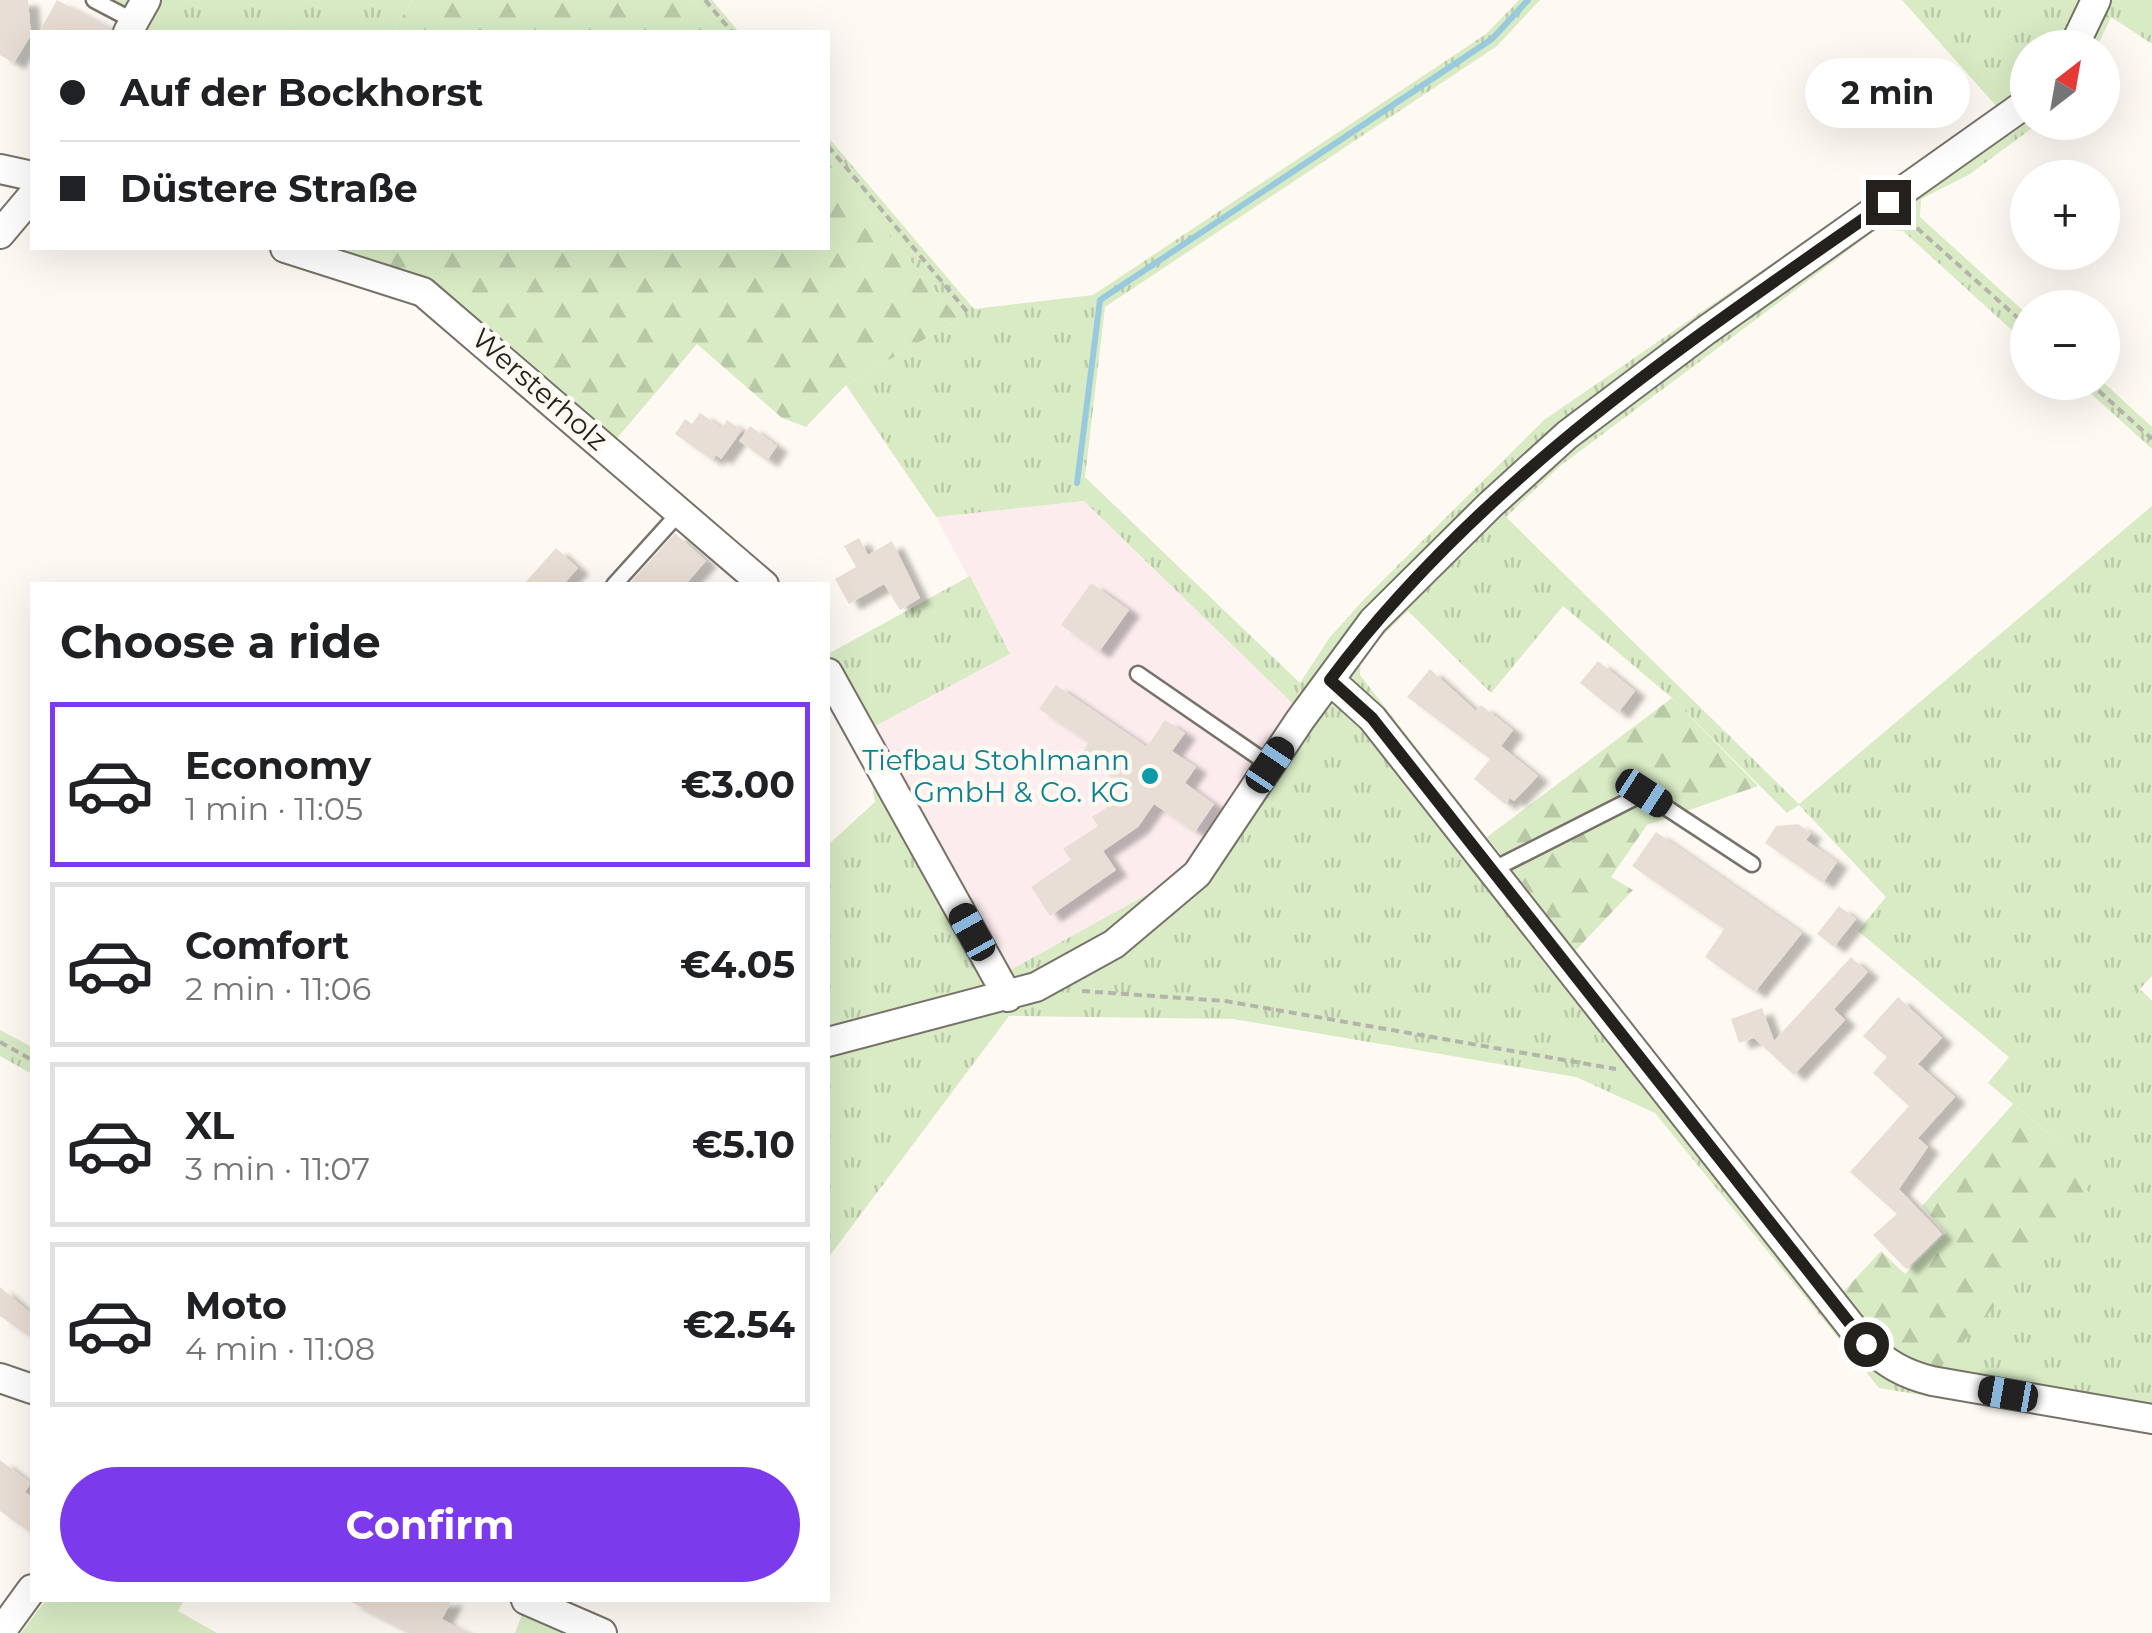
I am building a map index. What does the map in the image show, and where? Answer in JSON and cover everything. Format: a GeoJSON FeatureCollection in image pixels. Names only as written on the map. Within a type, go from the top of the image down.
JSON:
{"type":"FeatureCollection","features":[{"type":"Feature","properties":{"kind":"street"},"geometry":{"type":"LineString","coordinates":[[2082,30],[2096,0]]}},
{"type":"Feature","properties":{"kind":"street"},"geometry":{"type":"LineString","coordinates":[[830,1042],[1008,997],[1036,987],[1114,944],[1196,874],[1330,680],[1386,607],[1567,435],[1705,331],[2010,115]]}},
{"type":"Feature","properties":{"kind":"street"},"geometry":{"type":"LineString","coordinates":[[0,169],[30,176]]}},
{"type":"Feature","properties":{"kind":"street"},"geometry":{"type":"LineString","coordinates":[[0,234],[30,198]]}},
{"type":"Feature","properties":{"kind":"street","name":"Wersterholz"},"geometry":{"type":"LineString","coordinates":[[291,250],[424,292],[761,582]]}},
{"type":"Feature","properties":{"kind":"street"},"geometry":{"type":"LineString","coordinates":[[830,677],[1008,997]]}},
{"type":"Feature","properties":{"kind":"street"},"geometry":{"type":"LineString","coordinates":[[1330,680],[1372,718],[1654,1079],[1886,1364],[1902,1374],[1932,1381],[2152,1418]]}},
{"type":"Feature","properties":{"kind":"street"},"geometry":{"type":"LineString","coordinates":[[0,1378],[30,1388]]}},
{"type":"Feature","properties":{"kind":"street"},"geometry":{"type":"LineString","coordinates":[[0,1633],[30,1592]]}},
{"type":"Feature","properties":{"kind":"street"},"geometry":{"type":"LineString","coordinates":[[531,1602],[602,1633]]}},
{"type":"Feature","properties":{"kind":"lane"},"geometry":{"type":"LineString","coordinates":[[94,0],[136,18]]}},
{"type":"Feature","properties":{"kind":"lane"},"geometry":{"type":"LineString","coordinates":[[617,582],[680,512]]}},
{"type":"Feature","properties":{"kind":"lane"},"geometry":{"type":"LineString","coordinates":[[1138,674],[1270,765]]}},
{"type":"Feature","properties":{"kind":"lane"},"geometry":{"type":"LineString","coordinates":[[1492,870],[1644,793],[1752,864]]}},
{"type":"Feature","properties":{"kind":"path"},"geometry":{"type":"LineString","coordinates":[[705,0],[730,30]]}},
{"type":"Feature","properties":{"kind":"path"},"geometry":{"type":"LineString","coordinates":[[830,148],[969,314]]}},
{"type":"Feature","properties":{"kind":"path"},"geometry":{"type":"LineString","coordinates":[[1888,202],[2010,311]]}},
{"type":"Feature","properties":{"kind":"path"},"geometry":{"type":"LineString","coordinates":[[2109,400],[2152,439]]}},
{"type":"Feature","properties":{"kind":"path"},"geometry":{"type":"LineString","coordinates":[[1036,987],[1225,1001],[1557,1057],[1654,1079]]}},
{"type":"Feature","properties":{"kind":"path"},"geometry":{"type":"LineString","coordinates":[[0,1042],[30,1059]]}},
{"type":"Feature","properties":{"kind":"shaded area"},"geometry":{"type":"Polygon","coordinates":[[[1084,501],[1290,701],[1298,716],[1193,869],[1005,974],[862,733],[1010,654],[936,517],[1084,501]]]}},
{"type":"Feature","properties":{"kind":"green space"},"geometry":{"type":"Polygon","coordinates":[[[115,0],[413,0],[394,30],[300,30],[273,6],[259,30],[113,30],[127,7],[115,0]]]}},
{"type":"Feature","properties":{"kind":"green space"},"geometry":{"type":"Polygon","coordinates":[[[413,0],[692,0],[717,30],[394,30],[413,0]]]}},
{"type":"Feature","properties":{"kind":"green space"},"geometry":{"type":"Polygon","coordinates":[[[692,0],[712,0],[737,30],[717,30],[692,0]]]}},
{"type":"Feature","properties":{"kind":"green space"},"geometry":{"type":"Polygon","coordinates":[[[1519,0],[1540,0],[1497,46],[1105,307],[1085,477],[1300,683],[1330,637],[1367,596],[1544,420],[1998,108],[1902,0],[2152,0],[2152,44],[2111,17],[2105,30],[2010,30],[2010,140],[2016,140],[1970,174],[1921,199],[1920,217],[2010,299],[2010,329],[1903,231],[1877,229],[1560,466],[1506,517],[1799,804],[2152,506],[2152,976],[2140,989],[2152,1001],[2152,1433],[1879,1388],[1655,1113],[1576,1077],[1233,1019],[1009,1016],[830,1255],[830,843],[875,802],[862,733],[1005,973],[1193,869],[1298,716],[1290,701],[1084,501],[936,517],[846,385],[959,319],[830,164],[830,139],[974,309],[1093,295],[1486,34],[1519,0]],[[1563,606],[1491,693],[1408,611],[1361,657],[1360,675],[1875,1336],[2065,1147],[1988,1083],[2009,1057],[1858,931],[1886,897],[1799,805],[1787,813],[1672,698],[1563,606]]]}},
{"type":"Feature","properties":{"kind":"green space"},"geometry":{"type":"Polygon","coordinates":[[[273,5],[300,30],[259,30],[273,5]]]}},
{"type":"Feature","properties":{"kind":"green space"},"geometry":{"type":"Polygon","coordinates":[[[830,164],[959,319],[846,385],[806,427],[782,418],[697,344],[613,443],[447,299],[322,250],[830,250],[830,164]]]}},
{"type":"Feature","properties":{"kind":"green space"},"geometry":{"type":"Polygon","coordinates":[[[2120,398],[2152,427],[2152,449],[2098,400],[2120,398]]]}},
{"type":"Feature","properties":{"kind":"green space"},"geometry":{"type":"Polygon","coordinates":[[[970,576],[1010,654],[862,733],[830,667],[830,653],[970,576]]]}},
{"type":"Feature","properties":{"kind":"green space"},"geometry":{"type":"Polygon","coordinates":[[[1672,698],[1758,786],[1647,825],[1611,877],[1633,890],[1575,951],[1487,837],[1672,698]]]}},
{"type":"Feature","properties":{"kind":"green space"},"geometry":{"type":"Polygon","coordinates":[[[0,1030],[30,1046],[30,1073],[0,1056],[0,1030]]]}},
{"type":"Feature","properties":{"kind":"green space"},"geometry":{"type":"Polygon","coordinates":[[[2013,1104],[2065,1147],[2091,1197],[1941,1367],[1925,1364],[1885,1340],[1843,1292],[1881,1251],[1905,1274],[1946,1233],[1922,1206],[2013,1104]]]}},
{"type":"Feature","properties":{"kind":"green space"},"geometry":{"type":"Polygon","coordinates":[[[44,1602],[183,1602],[178,1611],[217,1633],[21,1633],[44,1602]]]}},
{"type":"Feature","properties":{"kind":"green space"},"geometry":{"type":"Polygon","coordinates":[[[522,1614],[566,1633],[515,1633],[522,1614]]]}},
{"type":"Feature","properties":{"kind":"building"},"geometry":{"type":"Polygon","coordinates":[[[0,0],[28,0],[30,37],[14,63],[0,55],[0,0]]]}},
{"type":"Feature","properties":{"kind":"building"},"geometry":{"type":"Polygon","coordinates":[[[57,0],[111,28],[111,30],[40,30],[57,0]]]}},
{"type":"Feature","properties":{"kind":"building"},"geometry":{"type":"Polygon","coordinates":[[[700,413],[722,428],[727,420],[742,430],[721,459],[716,455],[712,460],[675,434],[685,419],[692,424],[700,413]]]}},
{"type":"Feature","properties":{"kind":"building"},"geometry":{"type":"Polygon","coordinates":[[[750,426],[777,446],[767,461],[739,441],[750,426]]]}},
{"type":"Feature","properties":{"kind":"building"},"geometry":{"type":"Polygon","coordinates":[[[675,533],[706,561],[688,582],[631,582],[675,533]]]}},
{"type":"Feature","properties":{"kind":"building"},"geometry":{"type":"Polygon","coordinates":[[[859,538],[868,555],[892,541],[920,598],[900,610],[884,584],[849,604],[835,579],[856,567],[844,546],[859,538]]]}},
{"type":"Feature","properties":{"kind":"building"},"geometry":{"type":"Polygon","coordinates":[[[556,548],[578,568],[566,582],[526,582],[556,548]]]}},
{"type":"Feature","properties":{"kind":"building"},"geometry":{"type":"Polygon","coordinates":[[[1091,583],[1129,610],[1099,652],[1061,625],[1091,583]]]}},
{"type":"Feature","properties":{"kind":"building"},"geometry":{"type":"Polygon","coordinates":[[[1598,661],[1635,691],[1618,713],[1580,683],[1598,661]]]}},
{"type":"Feature","properties":{"kind":"building"},"geometry":{"type":"Polygon","coordinates":[[[1430,669],[1476,711],[1481,705],[1513,730],[1501,746],[1538,776],[1514,801],[1510,798],[1505,804],[1474,779],[1490,759],[1407,697],[1430,669]]]}},
{"type":"Feature","properties":{"kind":"building"},"geometry":{"type":"Polygon","coordinates":[[[1056,685],[1147,747],[1165,720],[1185,733],[1172,751],[1196,767],[1185,783],[1214,804],[1195,832],[1154,804],[1138,827],[1103,851],[1116,870],[1050,916],[1031,887],[1071,860],[1063,849],[1098,826],[1092,817],[1134,790],[1081,754],[1089,742],[1039,709],[1056,685]]]}},
{"type":"Feature","properties":{"kind":"building"},"geometry":{"type":"Polygon","coordinates":[[[1798,824],[1811,833],[1806,840],[1837,862],[1823,883],[1765,843],[1776,826],[1798,824]]]}},
{"type":"Feature","properties":{"kind":"building"},"geometry":{"type":"Polygon","coordinates":[[[1656,832],[1802,933],[1755,992],[1705,957],[1724,929],[1632,866],[1656,832]]]}},
{"type":"Feature","properties":{"kind":"building"},"geometry":{"type":"Polygon","coordinates":[[[1839,906],[1856,919],[1834,947],[1817,934],[1839,906]]]}},
{"type":"Feature","properties":{"kind":"building"},"geometry":{"type":"Polygon","coordinates":[[[1851,957],[1868,972],[1834,1009],[1845,1020],[1794,1075],[1754,1038],[1739,1043],[1731,1019],[1762,1008],[1774,1041],[1851,957]]]}},
{"type":"Feature","properties":{"kind":"building"},"geometry":{"type":"Polygon","coordinates":[[[1898,997],[1942,1038],[1918,1064],[1955,1097],[1918,1138],[1928,1147],[1899,1189],[1942,1234],[1906,1269],[1873,1235],[1897,1214],[1850,1172],[1909,1106],[1873,1073],[1887,1057],[1863,1036],[1898,997]]]}},
{"type":"Feature","properties":{"kind":"building"},"geometry":{"type":"Polygon","coordinates":[[[0,1287],[30,1312],[30,1337],[0,1316],[0,1287]]]}},
{"type":"Feature","properties":{"kind":"building"},"geometry":{"type":"Polygon","coordinates":[[[0,1460],[30,1482],[25,1492],[30,1496],[30,1533],[0,1511],[0,1460]]]}},
{"type":"Feature","properties":{"kind":"building"},"geometry":{"type":"Polygon","coordinates":[[[351,1602],[451,1602],[442,1619],[468,1633],[412,1633],[351,1602]]]}},
{"type":"Feature","properties":{"kind":"waterway"},"geometry":{"type":"LineString","coordinates":[[1077,483],[1100,300],[1492,39],[1528,0]]}},
{"type":"Feature","properties":{"kind":"place","name":"Tiefbau Stohlmann GmbH & Co. KG"},"geometry":{"type":"Point","coordinates":[1150,776]}},
{"type":"Feature","properties":{"kind":"route"},"geometry":{"type":"LineString","coordinates":[[1866,1344],[1372,718],[1330,680],[1386,607],[1567,435],[1705,331],[1888,202]]}}]}
